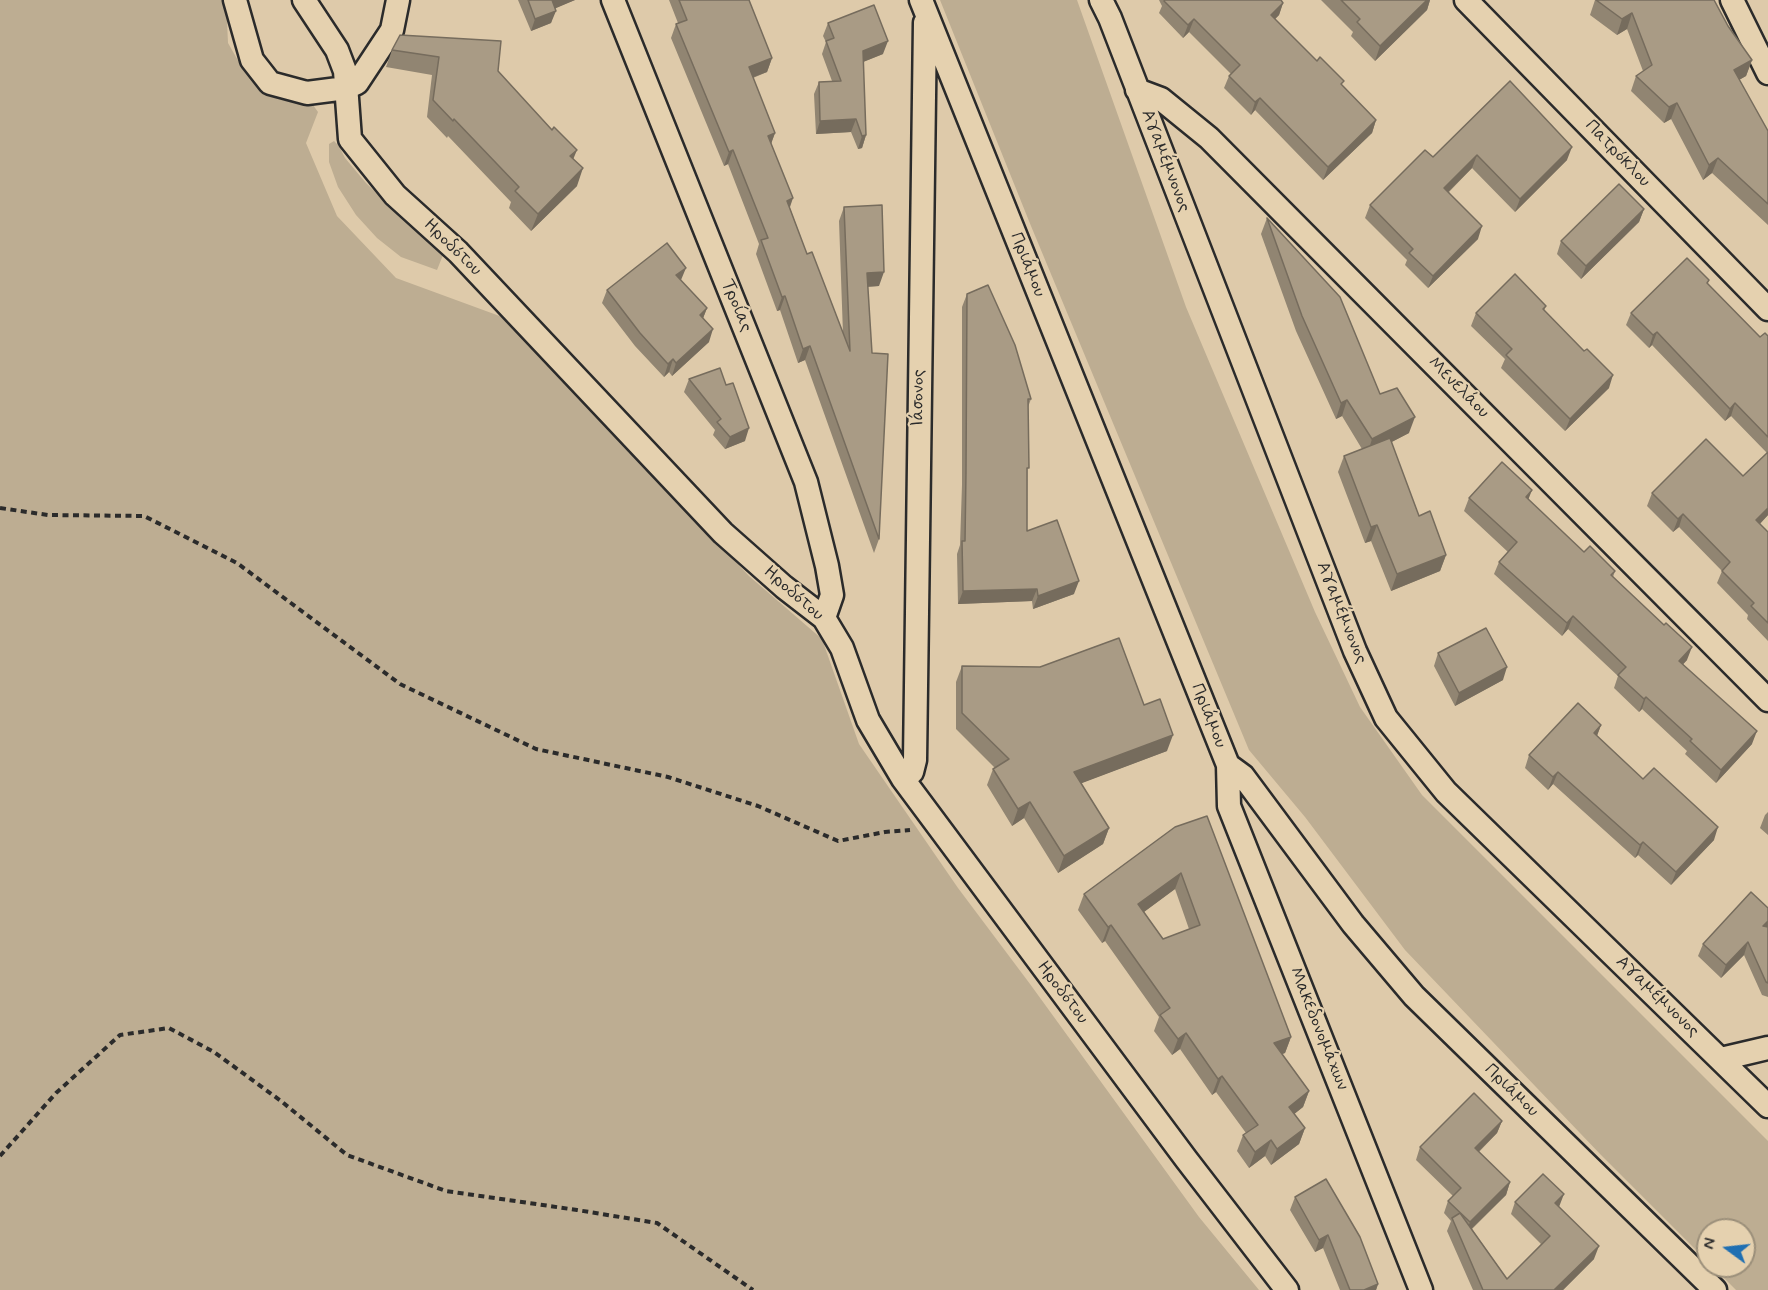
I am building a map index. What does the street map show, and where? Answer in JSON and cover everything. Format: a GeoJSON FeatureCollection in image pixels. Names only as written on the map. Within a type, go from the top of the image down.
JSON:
{"type":"FeatureCollection","features":[{"type":"Feature","properties":{"kind":"street"},"geometry":{"type":"LineString","coordinates":[[235,0],[252,60],[270,83],[308,93],[346,88],[357,83],[393,30],[398,0]]}},
{"type":"Feature","properties":{"kind":"street","name":"Ηροδότου"},"geometry":{"type":"LineString","coordinates":[[303,0],[337,50],[345,71],[350,139],[394,195],[458,252],[723,533],[784,587],[824,618],[842,648],[868,720],[903,779],[1287,1290]]}},
{"type":"Feature","properties":{"kind":"street","name":"Τροίας"},"geometry":{"type":"LineString","coordinates":[[613,0],[806,482],[828,566],[832,595],[824,618]]}},
{"type":"Feature","properties":{"kind":"street","name":"Αγαμέμνονος"},"geometry":{"type":"LineString","coordinates":[[1101,0],[1355,651],[1386,718],[1446,792],[1768,1106]]}},
{"type":"Feature","properties":{"kind":"street","name":"Πατρόκλου"},"geometry":{"type":"LineString","coordinates":[[1466,0],[1768,309]]}},
{"type":"Feature","properties":{"kind":"street"},"geometry":{"type":"LineString","coordinates":[[1732,0],[1768,73]]}},
{"type":"Feature","properties":{"kind":"street","name":"Πριάμου"},"geometry":{"type":"LineString","coordinates":[[923,6],[1228,765],[1243,776],[1353,924],[1414,996],[1715,1290]]}},
{"type":"Feature","properties":{"kind":"street","name":"Ιάσονος"},"geometry":{"type":"LineString","coordinates":[[903,779],[912,772],[915,760],[923,6]]}},
{"type":"Feature","properties":{"kind":"street","name":"Μενελάου"},"geometry":{"type":"LineString","coordinates":[[1137,90],[1161,99],[1209,138],[1768,699]]}},
{"type":"Feature","properties":{"kind":"street","name":"Μακεδονομάχων"},"geometry":{"type":"LineString","coordinates":[[1228,765],[1229,806],[1421,1290]]}},
{"type":"Feature","properties":{"kind":"street"},"geometry":{"type":"LineString","coordinates":[[1721,1059],[1768,1048]]}},
{"type":"Feature","properties":{"kind":"path"},"geometry":{"type":"LineString","coordinates":[[0,508],[48,515],[144,516],[237,563],[400,684],[536,749],[668,777],[758,806],[838,841],[885,832],[912,830],[932,819]]}},
{"type":"Feature","properties":{"kind":"path"},"geometry":{"type":"LineString","coordinates":[[0,1156],[56,1093],[120,1035],[170,1028],[214,1052],[281,1101],[347,1155],[446,1191],[657,1223],[753,1290]]}},
{"type":"Feature","properties":{"kind":"shaded area"},"geometry":{"type":"Polygon","coordinates":[[[0,0],[226,0],[228,43],[244,71],[268,92],[313,105],[318,112],[306,143],[337,216],[396,278],[505,318],[749,576],[822,639],[859,744],[958,888],[1199,1217],[1259,1290],[0,1290],[0,0]]]}},
{"type":"Feature","properties":{"kind":"shaded area"},"geometry":{"type":"Polygon","coordinates":[[[940,0],[1077,0],[1186,307],[1315,612],[1360,707],[1422,795],[1768,1141],[1768,1290],[1736,1290],[1724,1278],[1756,1278],[1756,1218],[1696,1218],[1696,1250],[1601,1155],[1405,950],[1305,817],[1249,750],[1031,226],[940,0]]]}},
{"type":"Feature","properties":{"kind":"shaded area"},"geometry":{"type":"Polygon","coordinates":[[[334,141],[366,183],[416,231],[445,250],[437,270],[401,257],[377,238],[356,215],[338,187],[329,162],[329,144],[334,141]]]}},
{"type":"Feature","properties":{"kind":"building"},"geometry":{"type":"Polygon","coordinates":[[[528,0],[552,0],[556,11],[535,19],[528,0]]]}},
{"type":"Feature","properties":{"kind":"building"},"geometry":{"type":"Polygon","coordinates":[[[679,0],[749,0],[772,58],[749,67],[775,133],[768,136],[793,198],[787,201],[807,254],[812,252],[850,351],[844,207],[882,205],[884,272],[867,273],[872,353],[888,354],[879,539],[810,346],[803,349],[785,296],[782,297],[761,240],[768,238],[733,150],[729,152],[676,24],[687,20],[679,0]]]}},
{"type":"Feature","properties":{"kind":"building"},"geometry":{"type":"Polygon","coordinates":[[[1165,0],[1281,0],[1283,3],[1271,15],[1317,61],[1320,57],[1344,81],[1341,84],[1376,120],[1328,167],[1260,98],[1255,102],[1229,76],[1240,65],[1194,19],[1188,25],[1165,0]]]}},
{"type":"Feature","properties":{"kind":"building"},"geometry":{"type":"Polygon","coordinates":[[[1341,0],[1427,0],[1380,46],[1357,22],[1360,19],[1341,0]]]}},
{"type":"Feature","properties":{"kind":"building"},"geometry":{"type":"Polygon","coordinates":[[[1596,0],[1714,0],[1728,26],[1752,60],[1734,70],[1768,131],[1768,204],[1718,158],[1709,165],[1677,103],[1669,107],[1636,76],[1652,65],[1632,13],[1622,19],[1596,0]]]}},
{"type":"Feature","properties":{"kind":"building"},"geometry":{"type":"Polygon","coordinates":[[[874,5],[888,41],[863,51],[866,135],[862,136],[856,119],[820,121],[819,82],[841,81],[826,41],[834,38],[828,23],[874,5]]]}},
{"type":"Feature","properties":{"kind":"building"},"geometry":{"type":"Polygon","coordinates":[[[400,35],[501,41],[498,71],[552,130],[554,127],[577,150],[570,156],[583,168],[538,214],[515,191],[519,187],[433,100],[439,57],[392,50],[400,35]]]}},
{"type":"Feature","properties":{"kind":"building"},"geometry":{"type":"Polygon","coordinates":[[[1510,81],[1572,147],[1520,199],[1477,155],[1444,188],[1482,226],[1433,276],[1409,253],[1413,249],[1370,205],[1425,150],[1433,157],[1510,81]]]}},
{"type":"Feature","properties":{"kind":"building"},"geometry":{"type":"Polygon","coordinates":[[[1619,184],[1644,209],[1586,266],[1561,241],[1619,184]]]}},
{"type":"Feature","properties":{"kind":"building"},"geometry":{"type":"Polygon","coordinates":[[[1267,218],[1340,297],[1380,394],[1397,388],[1415,417],[1372,439],[1347,400],[1341,403],[1302,316],[1267,218]]]}},
{"type":"Feature","properties":{"kind":"building"},"geometry":{"type":"Polygon","coordinates":[[[667,243],[686,268],[676,275],[707,308],[700,315],[713,329],[676,363],[673,359],[668,364],[640,333],[607,290],[667,243]]]}},
{"type":"Feature","properties":{"kind":"building"},"geometry":{"type":"Polygon","coordinates":[[[1687,258],[1709,280],[1707,283],[1760,337],[1765,333],[1768,336],[1768,437],[1735,403],[1730,409],[1657,332],[1653,335],[1631,313],[1687,258]]]}},
{"type":"Feature","properties":{"kind":"building"},"geometry":{"type":"Polygon","coordinates":[[[1515,274],[1546,306],[1543,309],[1584,351],[1587,349],[1613,375],[1570,419],[1506,355],[1512,349],[1476,313],[1515,274]]]}},
{"type":"Feature","properties":{"kind":"building"},"geometry":{"type":"Polygon","coordinates":[[[988,285],[1015,345],[1031,399],[1028,399],[1027,531],[1057,520],[1079,581],[1038,596],[1037,589],[963,591],[967,294],[988,285]]]}},
{"type":"Feature","properties":{"kind":"building"},"geometry":{"type":"Polygon","coordinates":[[[720,368],[726,385],[733,383],[749,428],[730,437],[717,422],[721,419],[689,379],[720,368]]]}},
{"type":"Feature","properties":{"kind":"building"},"geometry":{"type":"Polygon","coordinates":[[[1390,438],[1419,516],[1430,511],[1446,555],[1397,574],[1377,525],[1371,527],[1344,456],[1390,438]]]}},
{"type":"Feature","properties":{"kind":"building"},"geometry":{"type":"Polygon","coordinates":[[[1706,439],[1743,476],[1768,452],[1768,508],[1756,520],[1768,532],[1768,623],[1751,606],[1754,603],[1722,571],[1730,562],[1683,514],[1678,519],[1652,493],[1706,439]]]}},
{"type":"Feature","properties":{"kind":"building"},"geometry":{"type":"Polygon","coordinates":[[[1502,462],[1532,490],[1526,497],[1584,552],[1590,546],[1615,571],[1611,575],[1664,625],[1666,623],[1692,647],[1679,661],[1757,731],[1721,770],[1690,741],[1692,739],[1618,675],[1626,667],[1573,616],[1567,623],[1499,562],[1517,542],[1469,498],[1502,462]]]}},
{"type":"Feature","properties":{"kind":"building"},"geometry":{"type":"Polygon","coordinates":[[[1486,628],[1507,667],[1459,693],[1438,653],[1486,628]]]}},
{"type":"Feature","properties":{"kind":"building"},"geometry":{"type":"Polygon","coordinates":[[[1119,638],[1144,705],[1160,699],[1173,735],[1074,772],[1109,828],[1064,856],[1030,802],[1018,809],[993,769],[1009,759],[962,713],[962,666],[1040,667],[1119,638]]]}},
{"type":"Feature","properties":{"kind":"building"},"geometry":{"type":"Polygon","coordinates":[[[1578,703],[1601,725],[1594,733],[1643,779],[1654,768],[1718,827],[1676,872],[1643,842],[1640,845],[1558,772],[1553,777],[1529,755],[1578,703]]]}},
{"type":"Feature","properties":{"kind":"building"},"geometry":{"type":"Polygon","coordinates":[[[1207,816],[1291,1037],[1274,1043],[1309,1091],[1289,1107],[1305,1128],[1277,1149],[1271,1140],[1255,1152],[1243,1135],[1258,1125],[1222,1076],[1218,1079],[1186,1033],[1178,1039],[1160,1015],[1170,1008],[1111,925],[1108,927],[1084,894],[1175,827],[1207,816]],[[1181,873],[1138,904],[1163,939],[1200,925],[1181,873]]]}},
{"type":"Feature","properties":{"kind":"building"},"geometry":{"type":"Polygon","coordinates":[[[1751,892],[1768,908],[1768,921],[1763,926],[1768,927],[1768,983],[1748,942],[1726,965],[1703,944],[1751,892]]]}},
{"type":"Feature","properties":{"kind":"building"},"geometry":{"type":"Polygon","coordinates":[[[1474,1093],[1502,1121],[1475,1148],[1510,1182],[1470,1222],[1448,1201],[1461,1188],[1420,1147],[1474,1093]]]}},
{"type":"Feature","properties":{"kind":"building"},"geometry":{"type":"Polygon","coordinates":[[[1543,1174],[1564,1194],[1555,1203],[1599,1246],[1554,1290],[1483,1290],[1452,1218],[1460,1213],[1507,1279],[1550,1236],[1515,1202],[1543,1174]]]}},
{"type":"Feature","properties":{"kind":"building"},"geometry":{"type":"Polygon","coordinates":[[[1326,1179],[1360,1237],[1378,1284],[1364,1290],[1350,1290],[1328,1235],[1319,1240],[1295,1197],[1326,1179]]]}}]}
